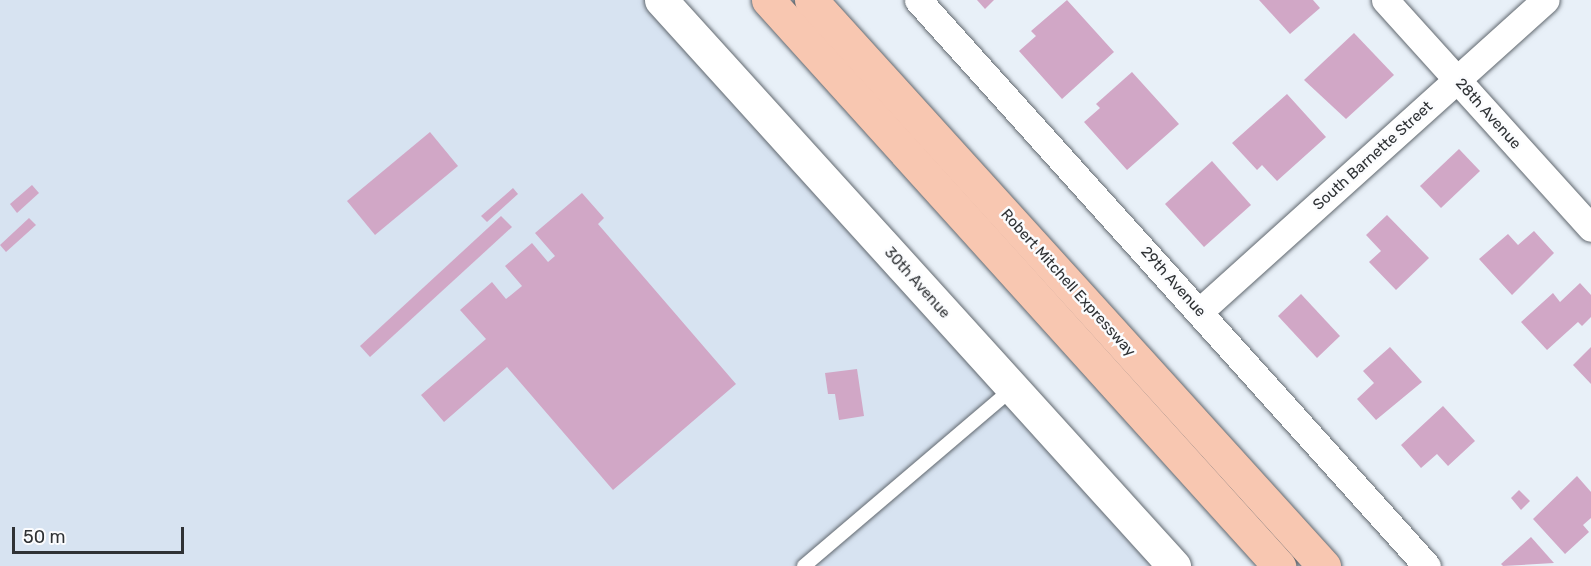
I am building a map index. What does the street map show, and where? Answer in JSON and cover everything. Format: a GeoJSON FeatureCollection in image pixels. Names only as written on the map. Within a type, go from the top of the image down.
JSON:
{"type":"FeatureCollection","features":[{"type":"Feature","properties":{"kind":"highway"},"geometry":{"type":"LineString","coordinates":[[768,0],[1279,566]]}},
{"type":"Feature","properties":{"kind":"highway","name":"Robert Mitchell Expressway"},"geometry":{"type":"LineString","coordinates":[[811,0],[1323,566]]}},
{"type":"Feature","properties":{"kind":"main road","name":"30th Avenue"},"geometry":{"type":"LineString","coordinates":[[661,0],[1174,566]]}},
{"type":"Feature","properties":{"kind":"street","name":"29th Avenue"},"geometry":{"type":"LineString","coordinates":[[918,0],[1427,566]]}},
{"type":"Feature","properties":{"kind":"street","name":"28th Avenue"},"geometry":{"type":"LineString","coordinates":[[1385,0],[1591,228]]}},
{"type":"Feature","properties":{"kind":"street","name":"South Barnette Street"},"geometry":{"type":"LineString","coordinates":[[1200,311],[1546,0]]}},
{"type":"Feature","properties":{"kind":"lane"},"geometry":{"type":"LineString","coordinates":[[804,566],[1012,388]]}},
{"type":"Feature","properties":{"kind":"shaded area"},"geometry":{"type":"Polygon","coordinates":[[[0,0],[656,0],[1167,566],[0,566],[0,0]]]}},
{"type":"Feature","properties":{"kind":"building"},"geometry":{"type":"Polygon","coordinates":[[[977,0],[994,0],[985,9],[977,0]]]}},
{"type":"Feature","properties":{"kind":"building"},"geometry":{"type":"Polygon","coordinates":[[[1067,0],[1114,52],[1062,99],[1019,51],[1036,36],[1031,31],[1067,0]]]}},
{"type":"Feature","properties":{"kind":"building"},"geometry":{"type":"Polygon","coordinates":[[[1259,0],[1313,0],[1320,8],[1290,34],[1259,0]]]}},
{"type":"Feature","properties":{"kind":"building"},"geometry":{"type":"Polygon","coordinates":[[[1354,33],[1394,75],[1346,119],[1304,80],[1354,33]]]}},
{"type":"Feature","properties":{"kind":"building"},"geometry":{"type":"Polygon","coordinates":[[[1132,72],[1179,124],[1127,170],[1084,122],[1100,108],[1096,104],[1132,72]]]}},
{"type":"Feature","properties":{"kind":"building"},"geometry":{"type":"Polygon","coordinates":[[[1287,94],[1326,137],[1277,181],[1262,165],[1257,170],[1232,143],[1287,94]]]}},
{"type":"Feature","properties":{"kind":"building"},"geometry":{"type":"Polygon","coordinates":[[[430,132],[458,166],[375,235],[347,201],[430,132]]]}},
{"type":"Feature","properties":{"kind":"building"},"geometry":{"type":"Polygon","coordinates":[[[1459,149],[1480,171],[1441,208],[1420,186],[1459,149]]]}},
{"type":"Feature","properties":{"kind":"building"},"geometry":{"type":"Polygon","coordinates":[[[1212,161],[1251,205],[1204,247],[1165,204],[1212,161]]]}},
{"type":"Feature","properties":{"kind":"building"},"geometry":{"type":"Polygon","coordinates":[[[32,185],[39,193],[17,213],[10,204],[32,185]]]}},
{"type":"Feature","properties":{"kind":"building"},"geometry":{"type":"Polygon","coordinates":[[[513,188],[518,194],[487,222],[481,216],[513,188]]]}},
{"type":"Feature","properties":{"kind":"building"},"geometry":{"type":"Polygon","coordinates":[[[582,193],[604,218],[598,224],[736,384],[613,490],[507,367],[444,422],[421,395],[486,339],[460,310],[492,282],[506,299],[522,286],[505,266],[532,243],[548,262],[555,256],[535,233],[582,193]]]}},
{"type":"Feature","properties":{"kind":"building"},"geometry":{"type":"Polygon","coordinates":[[[1387,215],[1429,258],[1396,290],[1369,262],[1381,251],[1366,235],[1387,215]]]}},
{"type":"Feature","properties":{"kind":"building"},"geometry":{"type":"Polygon","coordinates":[[[501,216],[512,227],[370,357],[360,346],[501,216]]]}},
{"type":"Feature","properties":{"kind":"building"},"geometry":{"type":"Polygon","coordinates":[[[29,218],[36,225],[6,252],[0,245],[29,218]]]}},
{"type":"Feature","properties":{"kind":"building"},"geometry":{"type":"Polygon","coordinates":[[[1534,231],[1554,253],[1512,295],[1479,259],[1508,234],[1518,245],[1534,231]]]}},
{"type":"Feature","properties":{"kind":"building"},"geometry":{"type":"Polygon","coordinates":[[[1580,283],[1591,295],[1591,317],[1582,326],[1578,322],[1547,350],[1521,322],[1553,293],[1560,302],[1580,283]]]}},
{"type":"Feature","properties":{"kind":"building"},"geometry":{"type":"Polygon","coordinates":[[[1301,294],[1340,336],[1317,358],[1278,316],[1301,294]]]}},
{"type":"Feature","properties":{"kind":"building"},"geometry":{"type":"Polygon","coordinates":[[[1390,347],[1422,382],[1376,420],[1357,399],[1374,383],[1363,371],[1390,347]]]}},
{"type":"Feature","properties":{"kind":"building"},"geometry":{"type":"Polygon","coordinates":[[[1591,347],[1591,384],[1573,365],[1591,347]]]}},
{"type":"Feature","properties":{"kind":"building"},"geometry":{"type":"Polygon","coordinates":[[[857,369],[864,416],[839,420],[835,394],[828,394],[825,373],[857,369]]]}},
{"type":"Feature","properties":{"kind":"building"},"geometry":{"type":"Polygon","coordinates":[[[1443,406],[1475,441],[1448,466],[1437,454],[1421,468],[1401,445],[1443,406]]]}},
{"type":"Feature","properties":{"kind":"building"},"geometry":{"type":"Polygon","coordinates":[[[1577,476],[1591,492],[1591,518],[1583,525],[1589,532],[1565,554],[1533,519],[1577,476]]]}},
{"type":"Feature","properties":{"kind":"building"},"geometry":{"type":"Polygon","coordinates":[[[1519,490],[1530,501],[1521,510],[1511,498],[1519,490]]]}},
{"type":"Feature","properties":{"kind":"building"},"geometry":{"type":"Polygon","coordinates":[[[1531,537],[1554,563],[1503,566],[1501,564],[1531,537]]]}}]}
